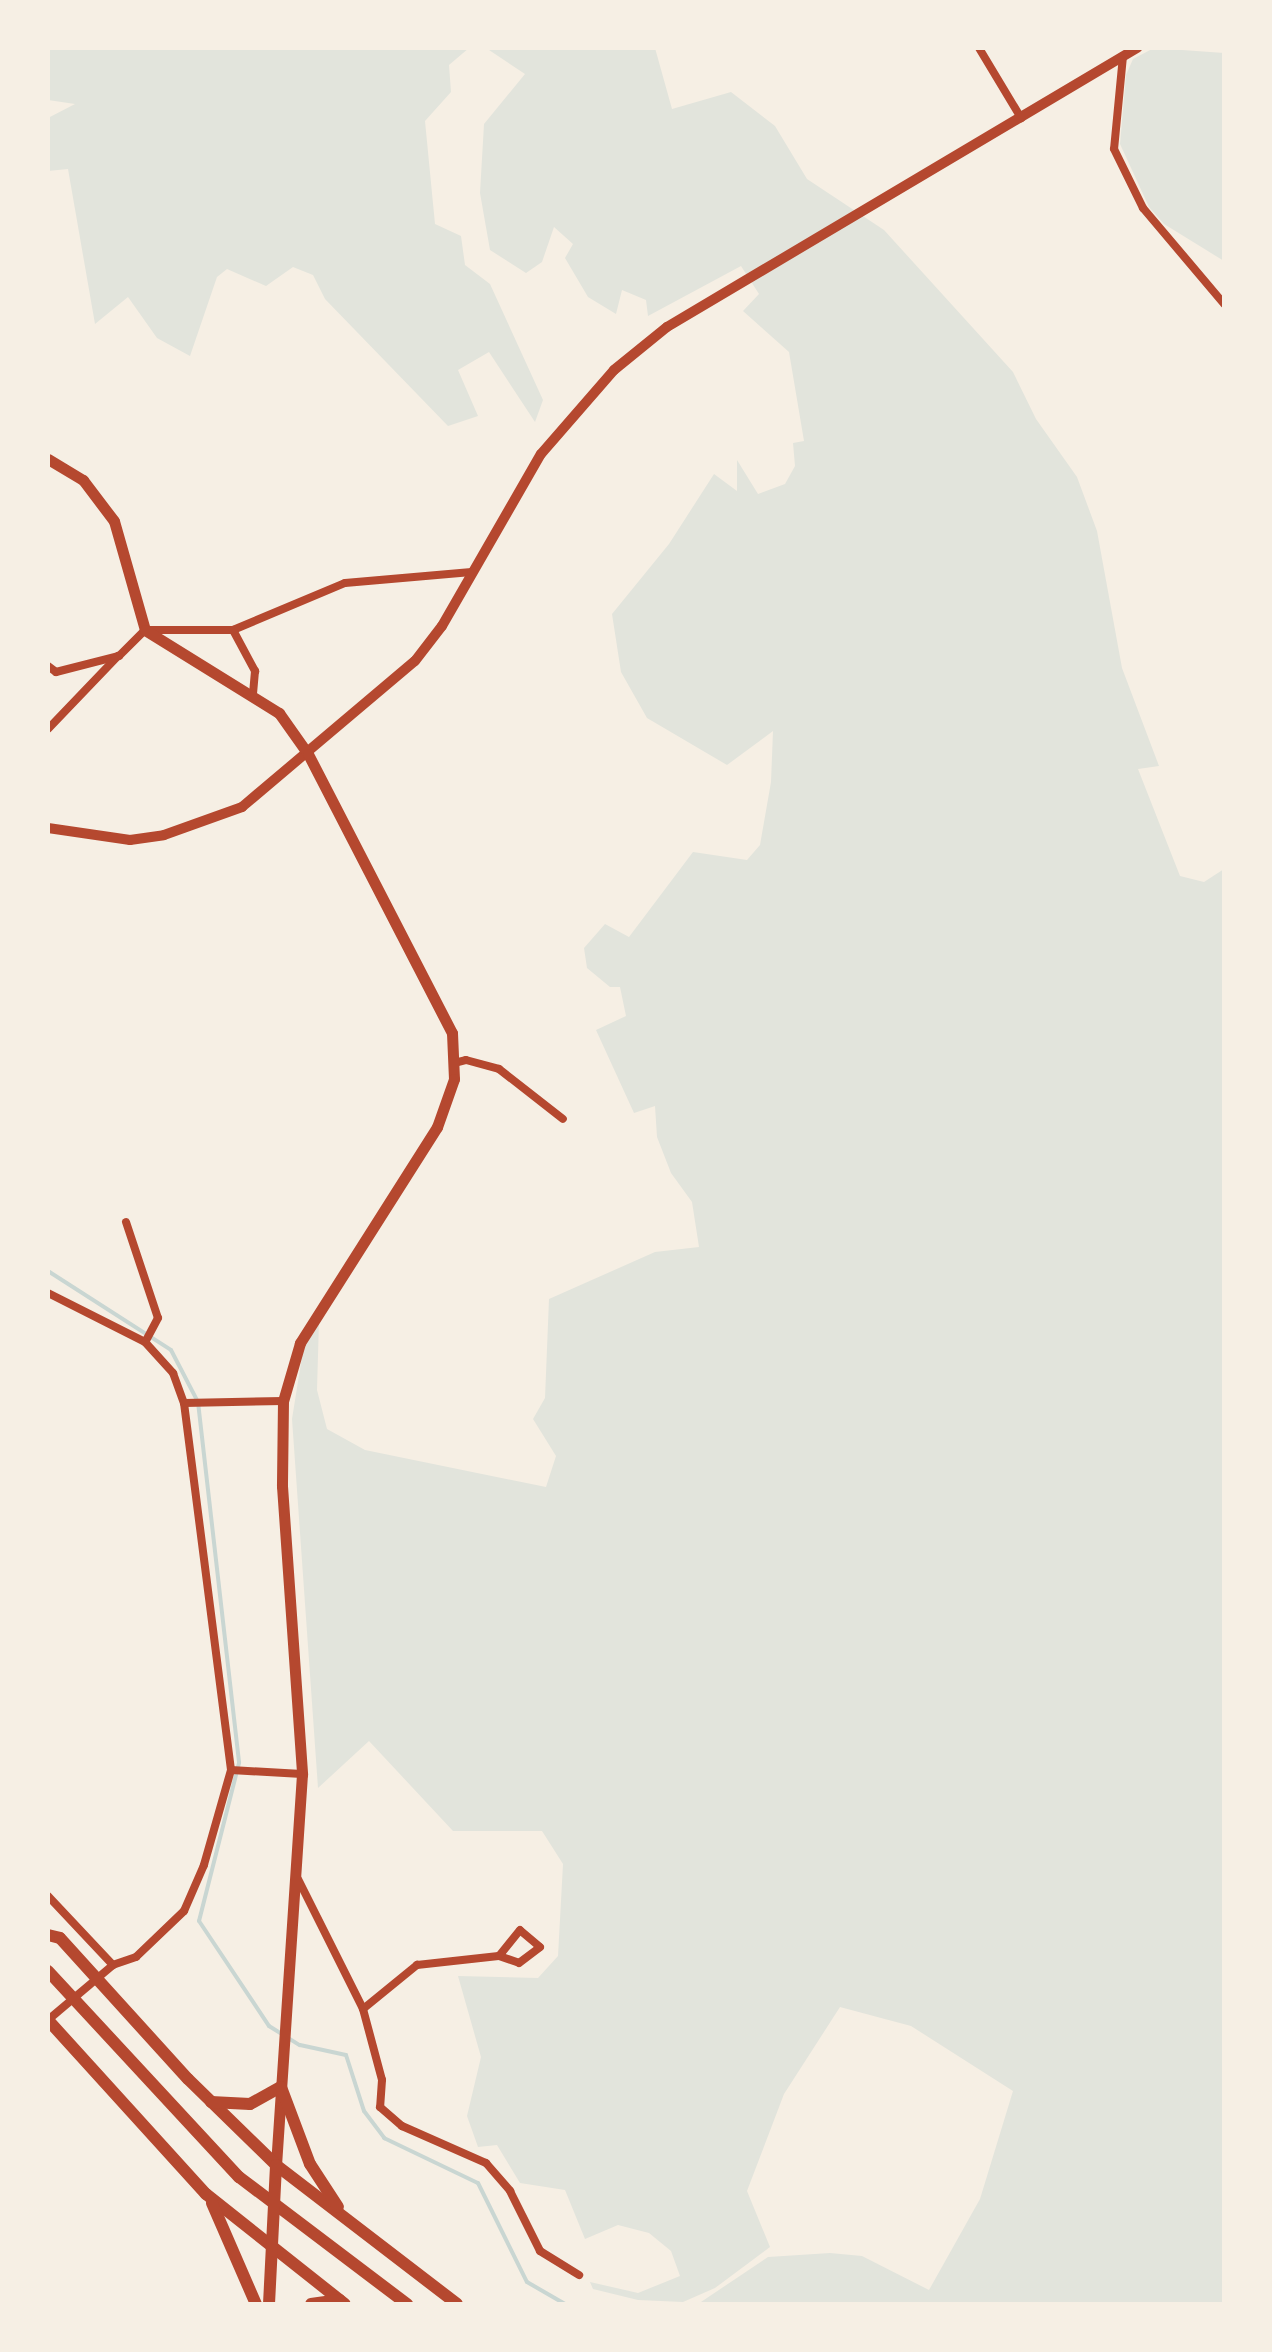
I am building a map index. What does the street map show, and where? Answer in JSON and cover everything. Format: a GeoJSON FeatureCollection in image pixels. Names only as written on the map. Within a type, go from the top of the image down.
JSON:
{"type":"FeatureCollection","features":[{"type":"Feature","properties":{"kind":"main road"},"geometry":{"type":"LineString","coordinates":[[48,459],[83,480],[114,521],[145,630],[184,658],[253,692],[279,713],[308,754],[452,1033],[454,1079],[437,1127],[300,1343],[283,1401],[282,1486],[302,1774],[298,1879],[281,2087],[269,2304]]}},
{"type":"Feature","properties":{"kind":"main road"},"geometry":{"type":"LineString","coordinates":[[48,1935],[60,1938],[211,2102],[276,2165],[457,2304]]}},
{"type":"Feature","properties":{"kind":"main road"},"geometry":{"type":"LineString","coordinates":[[48,1971],[239,2177],[407,2304]]}},
{"type":"Feature","properties":{"kind":"main road"},"geometry":{"type":"LineString","coordinates":[[48,2020],[206,2194],[342,2302]]}},
{"type":"Feature","properties":{"kind":"main road"},"geometry":{"type":"LineString","coordinates":[[211,2102],[250,2104],[281,2087]]}},
{"type":"Feature","properties":{"kind":"main road"},"geometry":{"type":"LineString","coordinates":[[281,2087],[319,2182],[350,2222]]}},
{"type":"Feature","properties":{"kind":"main road"},"geometry":{"type":"LineString","coordinates":[[206,2194],[256,2304]]}},
{"type":"Feature","properties":{"kind":"main road"},"geometry":{"type":"LineString","coordinates":[[311,2304],[342,2302]]}},
{"type":"Feature","properties":{"kind":"street"},"geometry":{"type":"LineString","coordinates":[[979,48],[1021,118]]}},
{"type":"Feature","properties":{"kind":"street"},"geometry":{"type":"LineString","coordinates":[[48,828],[95,838],[164,835],[242,807],[415,661],[472,572],[541,454],[614,370],[667,327],[1137,48]]}},
{"type":"Feature","properties":{"kind":"street"},"geometry":{"type":"LineString","coordinates":[[1123,56],[1114,149],[1143,208],[1224,304]]}},
{"type":"Feature","properties":{"kind":"street"},"geometry":{"type":"LineString","coordinates":[[48,729],[145,630],[233,630],[345,583],[472,572]]}},
{"type":"Feature","properties":{"kind":"street"},"geometry":{"type":"LineString","coordinates":[[233,630],[255,671],[253,692]]}},
{"type":"Feature","properties":{"kind":"street"},"geometry":{"type":"LineString","coordinates":[[48,666],[56,672],[119,656]]}},
{"type":"Feature","properties":{"kind":"street"},"geometry":{"type":"LineString","coordinates":[[454,1063],[466,1060],[499,1069],[563,1119]]}},
{"type":"Feature","properties":{"kind":"street"},"geometry":{"type":"LineString","coordinates":[[126,1222],[158,1318],[145,1342]]}},
{"type":"Feature","properties":{"kind":"street"},"geometry":{"type":"LineString","coordinates":[[48,1293],[145,1342],[173,1373],[184,1403],[231,1770],[204,1865],[184,1911],[136,1957],[113,1965],[48,2020]]}},
{"type":"Feature","properties":{"kind":"street"},"geometry":{"type":"LineString","coordinates":[[184,1403],[283,1401]]}},
{"type":"Feature","properties":{"kind":"street"},"geometry":{"type":"LineString","coordinates":[[231,1770],[302,1774]]}},
{"type":"Feature","properties":{"kind":"street"},"geometry":{"type":"LineString","coordinates":[[298,1879],[363,2009],[382,2080],[380,2107],[402,2126],[486,2163],[510,2191],[540,2251],[579,2275]]}},
{"type":"Feature","properties":{"kind":"street"},"geometry":{"type":"LineString","coordinates":[[48,1896],[113,1965]]}},
{"type":"Feature","properties":{"kind":"street"},"geometry":{"type":"LineString","coordinates":[[363,2009],[417,1965],[499,1956],[519,1963],[540,1947],[520,1930],[499,1956]]}},
{"type":"Feature","properties":{"kind":"shaded area"},"geometry":{"type":"Polygon","coordinates":[[[48,48],[469,48],[449,65],[451,92],[425,121],[435,224],[461,236],[465,265],[490,284],[543,400],[535,422],[489,352],[458,370],[478,416],[448,426],[325,299],[313,275],[293,267],[266,286],[227,269],[217,277],[190,356],[157,338],[128,297],[95,324],[68,169],[48,171],[48,118],[75,104],[48,100],[48,48]]]}},
{"type":"Feature","properties":{"kind":"shaded area"},"geometry":{"type":"Polygon","coordinates":[[[486,48],[655,48],[672,109],[731,92],[775,126],[807,179],[884,230],[1013,372],[1036,419],[1077,477],[1097,531],[1122,668],[1159,766],[1138,769],[1180,876],[1204,882],[1224,869],[1224,2304],[698,2304],[768,2257],[830,2253],[862,2256],[929,2290],[980,2199],[1013,2091],[911,2026],[840,2007],[784,2094],[747,2191],[770,2247],[715,2288],[683,2302],[638,2300],[593,2289],[590,2282],[638,2293],[680,2276],[671,2251],[649,2233],[618,2225],[585,2239],[565,2190],[520,2183],[497,2145],[478,2147],[467,2116],[481,2057],[458,1976],[538,1978],[558,1956],[563,1864],[542,1831],[453,1831],[369,1741],[318,1788],[292,1419],[304,1344],[319,1321],[317,1390],[327,1429],[365,1450],[546,1487],[556,1456],[533,1419],[545,1398],[549,1299],[655,1252],[699,1247],[692,1202],[671,1173],[657,1137],[655,1106],[634,1113],[596,1030],[626,1016],[620,987],[610,987],[587,968],[584,948],[605,924],[629,937],[693,852],[747,860],[760,845],[771,782],[773,731],[727,765],[647,718],[621,672],[612,614],[669,544],[714,474],[737,491],[737,460],[758,494],[785,484],[795,466],[793,443],[804,441],[789,352],[743,311],[759,294],[741,266],[648,316],[646,300],[622,290],[616,314],[588,297],[565,258],[573,244],[554,227],[542,262],[526,273],[490,250],[480,193],[484,124],[525,74],[486,48]]]}},
{"type":"Feature","properties":{"kind":"shaded area"},"geometry":{"type":"Polygon","coordinates":[[[1154,48],[1224,53],[1224,261],[1164,224],[1149,207],[1120,144],[1126,75],[1133,59],[1154,48]]]}},
{"type":"Feature","properties":{"kind":"waterway"},"geometry":{"type":"LineString","coordinates":[[48,1271],[171,1350],[198,1402],[239,1763],[199,1921],[269,2026],[300,2045],[346,2055],[364,2111],[384,2138],[478,2183],[527,2282],[565,2304]]}}]}
